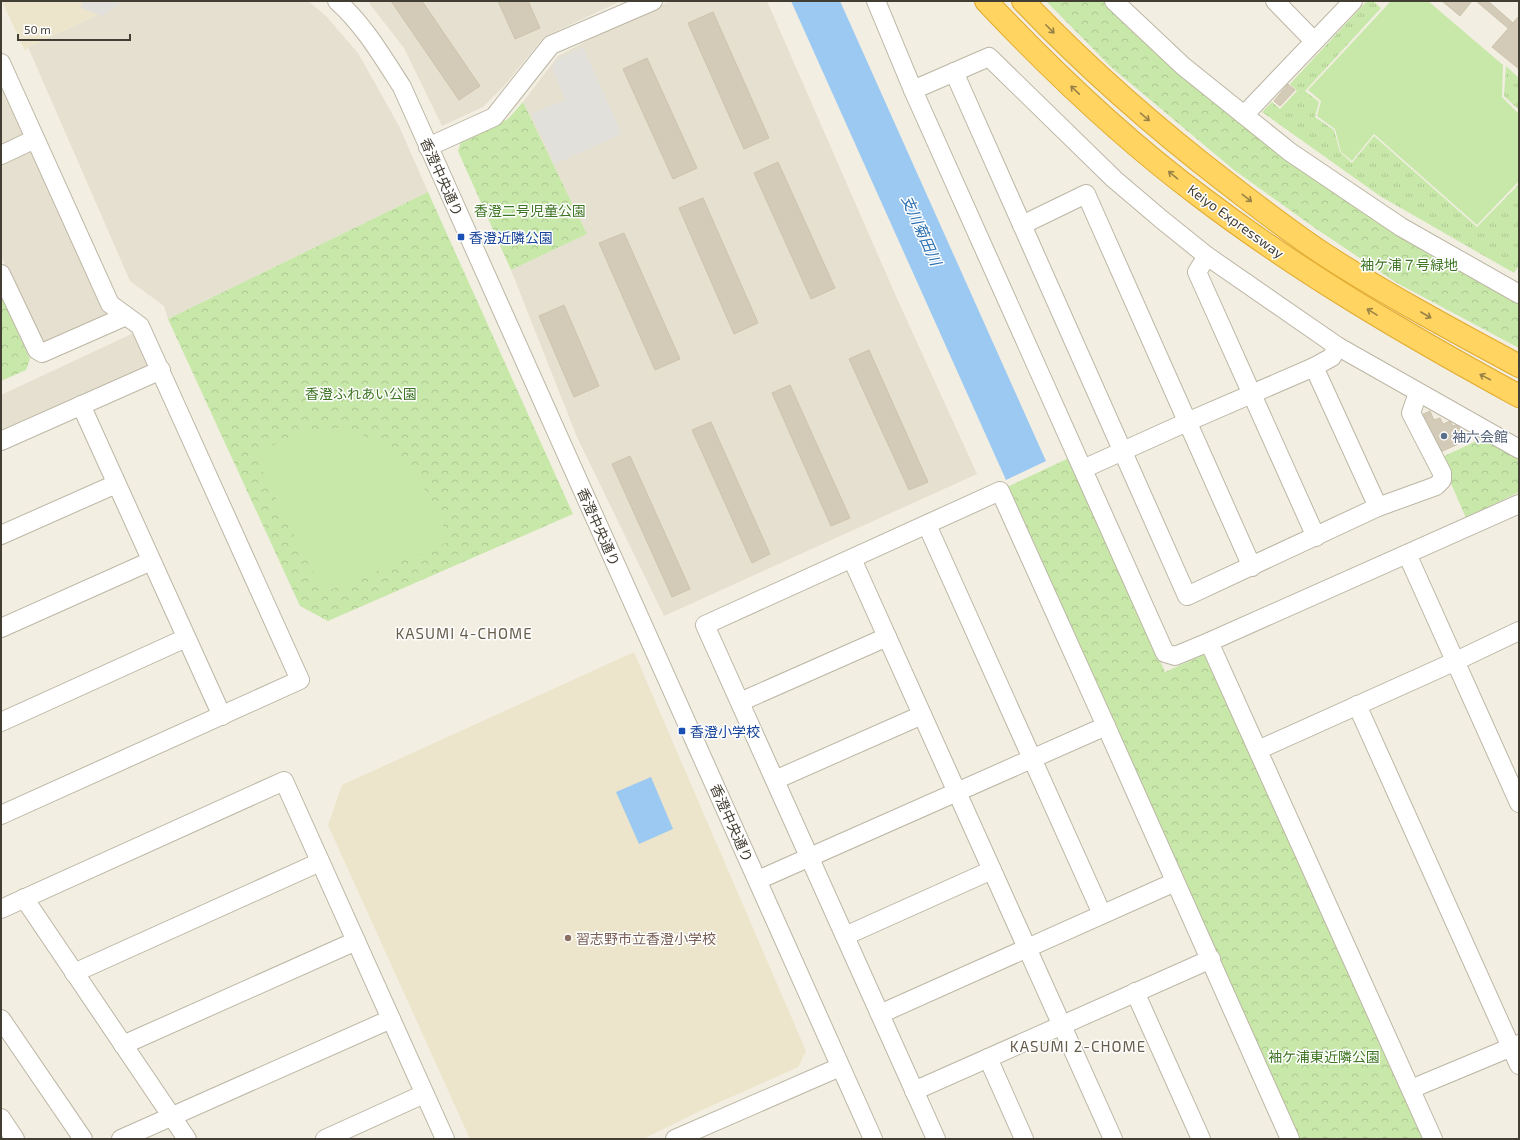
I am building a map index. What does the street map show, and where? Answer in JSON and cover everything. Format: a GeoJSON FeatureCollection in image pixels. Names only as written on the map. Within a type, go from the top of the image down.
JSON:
{"type":"FeatureCollection","features":[{"type":"Feature","properties":{"kind":"highway","name":"Keiyo Expressway"},"geometry":{"type":"LineString","coordinates":[[986,1],[1094,108],[1140,148],[1201,197],[1337,291],[1408,334],[1519,396]]}},
{"type":"Feature","properties":{"kind":"highway","name":"Keiyo Expressway"},"geometry":{"type":"LineString","coordinates":[[1023,1],[1091,70],[1202,164],[1255,205],[1322,253],[1402,301],[1519,366]]}},
{"type":"Feature","properties":{"kind":"street","name":"香澄中央通り"},"geometry":{"type":"LineString","coordinates":[[337,1],[370,36],[402,87],[758,880],[872,1139]]}},
{"type":"Feature","properties":{"kind":"street"},"geometry":{"type":"LineString","coordinates":[[428,147],[494,117],[550,45],[653,1]]}},
{"type":"Feature","properties":{"kind":"street"},"geometry":{"type":"LineString","coordinates":[[876,1],[913,90],[1166,653],[1175,656],[1209,642],[1519,504]]}},
{"type":"Feature","properties":{"kind":"street"},"geometry":{"type":"LineString","coordinates":[[1114,1],[1183,66],[1290,152],[1401,227],[1518,292]]}},
{"type":"Feature","properties":{"kind":"street"},"geometry":{"type":"LineString","coordinates":[[1275,1],[1314,41]]}},
{"type":"Feature","properties":{"kind":"street"},"geometry":{"type":"LineString","coordinates":[[1244,115],[1353,1]]}},
{"type":"Feature","properties":{"kind":"street"},"geometry":{"type":"LineString","coordinates":[[913,90],[988,57],[1114,179],[1208,256],[1338,346],[1418,393],[1519,449]]}},
{"type":"Feature","properties":{"kind":"street"},"geometry":{"type":"LineString","coordinates":[[1,63],[110,304],[140,326],[300,680],[1,815]]}},
{"type":"Feature","properties":{"kind":"street"},"geometry":{"type":"LineString","coordinates":[[954,72],[1187,596],[1378,508],[1436,486],[1442,480],[1442,473],[1411,413],[1418,393]]}},
{"type":"Feature","properties":{"kind":"street"},"geometry":{"type":"LineString","coordinates":[[1,155],[35,139]]}},
{"type":"Feature","properties":{"kind":"street"},"geometry":{"type":"LineString","coordinates":[[1022,225],[1086,194],[1252,566]]}},
{"type":"Feature","properties":{"kind":"street"},"geometry":{"type":"LineString","coordinates":[[1208,256],[1197,272],[1316,537]]}},
{"type":"Feature","properties":{"kind":"street"},"geometry":{"type":"LineString","coordinates":[[1,274],[37,350],[42,353],[126,316]]}},
{"type":"Feature","properties":{"kind":"street"},"geometry":{"type":"LineString","coordinates":[[1083,469],[1314,367],[1332,357],[1338,346]]}},
{"type":"Feature","properties":{"kind":"street"},"geometry":{"type":"LineString","coordinates":[[1314,367],[1378,508]]}},
{"type":"Feature","properties":{"kind":"street"},"geometry":{"type":"LineString","coordinates":[[1,441],[161,370]]}},
{"type":"Feature","properties":{"kind":"street"},"geometry":{"type":"LineString","coordinates":[[81,405],[222,716]]}},
{"type":"Feature","properties":{"kind":"street"},"geometry":{"type":"LineString","coordinates":[[1,535],[116,484]]}},
{"type":"Feature","properties":{"kind":"street"},"geometry":{"type":"LineString","coordinates":[[936,1139],[705,625],[1000,492],[1211,959],[1290,1139]]}},
{"type":"Feature","properties":{"kind":"street"},"geometry":{"type":"LineString","coordinates":[[928,525],[1031,759],[1102,914]]}},
{"type":"Feature","properties":{"kind":"street"},"geometry":{"type":"LineString","coordinates":[[1407,554],[1519,803]]}},
{"type":"Feature","properties":{"kind":"street"},"geometry":{"type":"LineString","coordinates":[[852,559],[1113,1139]]}},
{"type":"Feature","properties":{"kind":"street"},"geometry":{"type":"LineString","coordinates":[[1,628],[151,561]]}},
{"type":"Feature","properties":{"kind":"street"},"geometry":{"type":"LineString","coordinates":[[1258,750],[1519,631]]}},
{"type":"Feature","properties":{"kind":"street"},"geometry":{"type":"LineString","coordinates":[[740,702],[887,637]]}},
{"type":"Feature","properties":{"kind":"street"},"geometry":{"type":"LineString","coordinates":[[1,722],[186,638]]}},
{"type":"Feature","properties":{"kind":"street"},"geometry":{"type":"LineString","coordinates":[[1209,642],[1433,1139]]}},
{"type":"Feature","properties":{"kind":"street"},"geometry":{"type":"LineString","coordinates":[[1357,705],[1515,1045],[1519,1065]]}},
{"type":"Feature","properties":{"kind":"street"},"geometry":{"type":"LineString","coordinates":[[775,780],[922,715]]}},
{"type":"Feature","properties":{"kind":"street"},"geometry":{"type":"LineString","coordinates":[[758,880],[1106,726]]}},
{"type":"Feature","properties":{"kind":"street"},"geometry":{"type":"LineString","coordinates":[[1,909],[284,781],[445,1139]]}},
{"type":"Feature","properties":{"kind":"street"},"geometry":{"type":"LineString","coordinates":[[74,973],[320,862]]}},
{"type":"Feature","properties":{"kind":"street"},"geometry":{"type":"LineString","coordinates":[[845,936],[992,870]]}},
{"type":"Feature","properties":{"kind":"street"},"geometry":{"type":"LineString","coordinates":[[880,1014],[1176,882]]}},
{"type":"Feature","properties":{"kind":"street"},"geometry":{"type":"LineString","coordinates":[[24,898],[187,1139]]}},
{"type":"Feature","properties":{"kind":"street"},"geometry":{"type":"LineString","coordinates":[[123,1045],[356,941]]}},
{"type":"Feature","properties":{"kind":"street"},"geometry":{"type":"LineString","coordinates":[[914,1091],[1211,959]]}},
{"type":"Feature","properties":{"kind":"street"},"geometry":{"type":"LineString","coordinates":[[1135,992],[1201,1139]]}},
{"type":"Feature","properties":{"kind":"street"},"geometry":{"type":"LineString","coordinates":[[1,1018],[83,1139]]}},
{"type":"Feature","properties":{"kind":"street"},"geometry":{"type":"LineString","coordinates":[[121,1139],[391,1019]]}},
{"type":"Feature","properties":{"kind":"street"},"geometry":{"type":"LineString","coordinates":[[1411,1089],[1515,1045]]}},
{"type":"Feature","properties":{"kind":"street"},"geometry":{"type":"LineString","coordinates":[[988,1058],[1024,1139]]}},
{"type":"Feature","properties":{"kind":"street"},"geometry":{"type":"LineString","coordinates":[[675,1139],[709,1132],[840,1066]]}},
{"type":"Feature","properties":{"kind":"street"},"geometry":{"type":"LineString","coordinates":[[325,1139],[424,1094]]}},
{"type":"Feature","properties":{"kind":"street"},"geometry":{"type":"LineString","coordinates":[[1,1118],[15,1139]]}},
{"type":"Feature","properties":{"kind":"shaded area"},"geometry":{"type":"Polygon","coordinates":[[[2,1],[120,1],[119,5],[28,47],[25,51],[2,1]]]}},
{"type":"Feature","properties":{"kind":"shaded area"},"geometry":{"type":"Polygon","coordinates":[[[83,1],[120,1],[119,5],[102,16],[81,8],[83,1]]]}},
{"type":"Feature","properties":{"kind":"shaded area"},"geometry":{"type":"Polygon","coordinates":[[[120,1],[308,1],[326,16],[358,53],[399,126],[428,192],[168,319],[164,306],[130,281],[28,47],[119,5],[120,1]]]}},
{"type":"Feature","properties":{"kind":"shaded area"},"geometry":{"type":"Polygon","coordinates":[[[371,1],[621,1],[544,37],[504,86],[483,107],[442,126],[404,48],[369,3],[371,1]]]}},
{"type":"Feature","properties":{"kind":"shaded area"},"geometry":{"type":"Polygon","coordinates":[[[670,1],[767,1],[895,294],[977,474],[664,616],[577,437],[511,270],[587,234],[523,102],[558,56],[600,34],[670,1]]]}},
{"type":"Feature","properties":{"kind":"shaded area"},"geometry":{"type":"Polygon","coordinates":[[[583,47],[622,134],[555,164],[531,114],[565,100],[552,67],[558,59],[583,47]]]}},
{"type":"Feature","properties":{"kind":"shaded area"},"geometry":{"type":"Polygon","coordinates":[[[1,78],[29,137],[1,149],[1,78]]]}},
{"type":"Feature","properties":{"kind":"shaded area"},"geometry":{"type":"Polygon","coordinates":[[[32,150],[111,318],[46,346],[40,342],[1,256],[1,164],[32,150]]]}},
{"type":"Feature","properties":{"kind":"shaded area"},"geometry":{"type":"Polygon","coordinates":[[[138,331],[149,369],[1,437],[1,395],[138,331]]]}},
{"type":"Feature","properties":{"kind":"shaded area","name":"習志野市立香澄小学校"},"geometry":{"type":"Polygon","coordinates":[[[634,652],[806,1051],[798,1067],[698,1112],[643,1139],[470,1139],[328,825],[342,785],[634,652]]]}},
{"type":"Feature","properties":{"kind":"green space","name":"袖ケ浦７号緑地"},"geometry":{"type":"Polygon","coordinates":[[[1046,1],[1103,1],[1181,76],[1241,123],[1519,301],[1519,348],[1397,283],[1315,228],[1234,170],[1111,67],[1046,1]]]}},
{"type":"Feature","properties":{"kind":"green space"},"geometry":{"type":"Polygon","coordinates":[[[1367,1],[1373,1],[1381,8],[1305,91],[1319,102],[1315,117],[1334,130],[1340,152],[1352,163],[1374,136],[1477,227],[1519,184],[1519,265],[1514,273],[1380,196],[1262,112],[1272,102],[1280,109],[1297,91],[1290,84],[1367,1]]]}},
{"type":"Feature","properties":{"kind":"green space"},"geometry":{"type":"Polygon","coordinates":[[[1391,1],[1428,1],[1503,65],[1502,97],[1519,114],[1519,181],[1477,225],[1374,134],[1352,161],[1341,152],[1335,129],[1317,116],[1321,101],[1308,90],[1391,1]]]}},
{"type":"Feature","properties":{"kind":"green space"},"geometry":{"type":"Polygon","coordinates":[[[1506,66],[1519,78],[1519,110],[1504,96],[1506,66]]]}},
{"type":"Feature","properties":{"kind":"green space","name":"香澄二号児童公園"},"geometry":{"type":"Polygon","coordinates":[[[523,102],[587,234],[511,270],[458,151],[461,142],[508,119],[523,102]]]}},
{"type":"Feature","properties":{"kind":"green space","name":"香澄ふれあい公園"},"geometry":{"type":"Polygon","coordinates":[[[428,192],[573,514],[328,621],[300,606],[168,319],[428,192]]]}},
{"type":"Feature","properties":{"kind":"green space"},"geometry":{"type":"Polygon","coordinates":[[[1,295],[30,359],[26,370],[1,381],[1,295]]]}},
{"type":"Feature","properties":{"kind":"green space"},"geometry":{"type":"Polygon","coordinates":[[[346,427],[379,443],[413,467],[451,541],[330,590],[317,581],[254,454],[301,432],[346,427]]]}},
{"type":"Feature","properties":{"kind":"green space"},"geometry":{"type":"Polygon","coordinates":[[[1485,437],[1519,455],[1519,492],[1466,518],[1440,458],[1485,437]]]}},
{"type":"Feature","properties":{"kind":"green space","name":"袖ケ浦東近隣公園"},"geometry":{"type":"Polygon","coordinates":[[[1069,458],[1165,672],[1203,655],[1209,658],[1425,1139],[1297,1139],[1005,488],[1069,458]]]}},
{"type":"Feature","properties":{"kind":"water","name":"支川菊田川"},"geometry":{"type":"Polygon","coordinates":[[[791,1],[840,1],[1046,461],[1006,480],[791,1]]]}},
{"type":"Feature","properties":{"kind":"water"},"geometry":{"type":"Polygon","coordinates":[[[651,777],[673,829],[639,844],[616,792],[651,777]]]}},
{"type":"Feature","properties":{"kind":"building"},"geometry":{"type":"Polygon","coordinates":[[[391,1],[422,1],[480,86],[459,100],[391,1]]]}},
{"type":"Feature","properties":{"kind":"building"},"geometry":{"type":"Polygon","coordinates":[[[498,1],[528,1],[540,28],[515,39],[498,1]]]}},
{"type":"Feature","properties":{"kind":"building"},"geometry":{"type":"Polygon","coordinates":[[[1442,1],[1472,1],[1460,16],[1442,1]]]}},
{"type":"Feature","properties":{"kind":"building"},"geometry":{"type":"Polygon","coordinates":[[[1476,1],[1488,1],[1513,23],[1508,28],[1476,1]]]}},
{"type":"Feature","properties":{"kind":"building"},"geometry":{"type":"Polygon","coordinates":[[[713,12],[769,138],[744,149],[688,23],[713,12]]]}},
{"type":"Feature","properties":{"kind":"building"},"geometry":{"type":"Polygon","coordinates":[[[1519,16],[1519,69],[1492,47],[1519,16]]]}},
{"type":"Feature","properties":{"kind":"building"},"geometry":{"type":"Polygon","coordinates":[[[647,58],[697,168],[673,179],[623,69],[647,58]]]}},
{"type":"Feature","properties":{"kind":"building"},"geometry":{"type":"Polygon","coordinates":[[[1288,84],[1295,90],[1280,106],[1274,101],[1288,84]]]}},
{"type":"Feature","properties":{"kind":"building"},"geometry":{"type":"Polygon","coordinates":[[[778,162],[835,288],[811,299],[754,173],[778,162]]]}},
{"type":"Feature","properties":{"kind":"building"},"geometry":{"type":"Polygon","coordinates":[[[703,198],[758,323],[734,334],[679,208],[703,198]]]}},
{"type":"Feature","properties":{"kind":"building"},"geometry":{"type":"Polygon","coordinates":[[[624,233],[680,359],[655,370],[599,243],[624,233]]]}},
{"type":"Feature","properties":{"kind":"building"},"geometry":{"type":"Polygon","coordinates":[[[564,305],[599,386],[574,397],[539,316],[564,305]]]}},
{"type":"Feature","properties":{"kind":"building"},"geometry":{"type":"Polygon","coordinates":[[[869,350],[928,482],[909,490],[849,359],[869,350]]]}},
{"type":"Feature","properties":{"kind":"building"},"geometry":{"type":"Polygon","coordinates":[[[790,385],[850,518],[831,526],[772,393],[790,385]]]}},
{"type":"Feature","properties":{"kind":"building"},"geometry":{"type":"Polygon","coordinates":[[[1430,411],[1434,420],[1440,418],[1443,424],[1450,421],[1453,426],[1458,424],[1465,441],[1436,454],[1419,416],[1430,411]]]}},
{"type":"Feature","properties":{"kind":"building"},"geometry":{"type":"Polygon","coordinates":[[[711,422],[770,554],[752,563],[692,430],[711,422]]]}},
{"type":"Feature","properties":{"kind":"building"},"geometry":{"type":"Polygon","coordinates":[[[630,456],[690,589],[672,597],[612,464],[630,456]]]}},
{"type":"Feature","properties":{"kind":"place","name":"香澄近隣公園"},"geometry":{"type":"Point","coordinates":[461,237]}},
{"type":"Feature","properties":{"kind":"place","name":"袖六会館"},"geometry":{"type":"Point","coordinates":[1444,436]}},
{"type":"Feature","properties":{"kind":"place","name":"香澄小学校"},"geometry":{"type":"Point","coordinates":[682,731]}},
{"type":"Feature","properties":{"kind":"place","name":"習志野市立香澄小学校"},"geometry":{"type":"Point","coordinates":[568,938]}},
{"type":"Feature","properties":{"kind":"district","name":"KASUMI 4-CHOME"},"geometry":{"type":"Point","coordinates":[464,633]}},
{"type":"Feature","properties":{"kind":"district","name":"KASUMI 2-CHOME"},"geometry":{"type":"Point","coordinates":[1078,1046]}}]}
